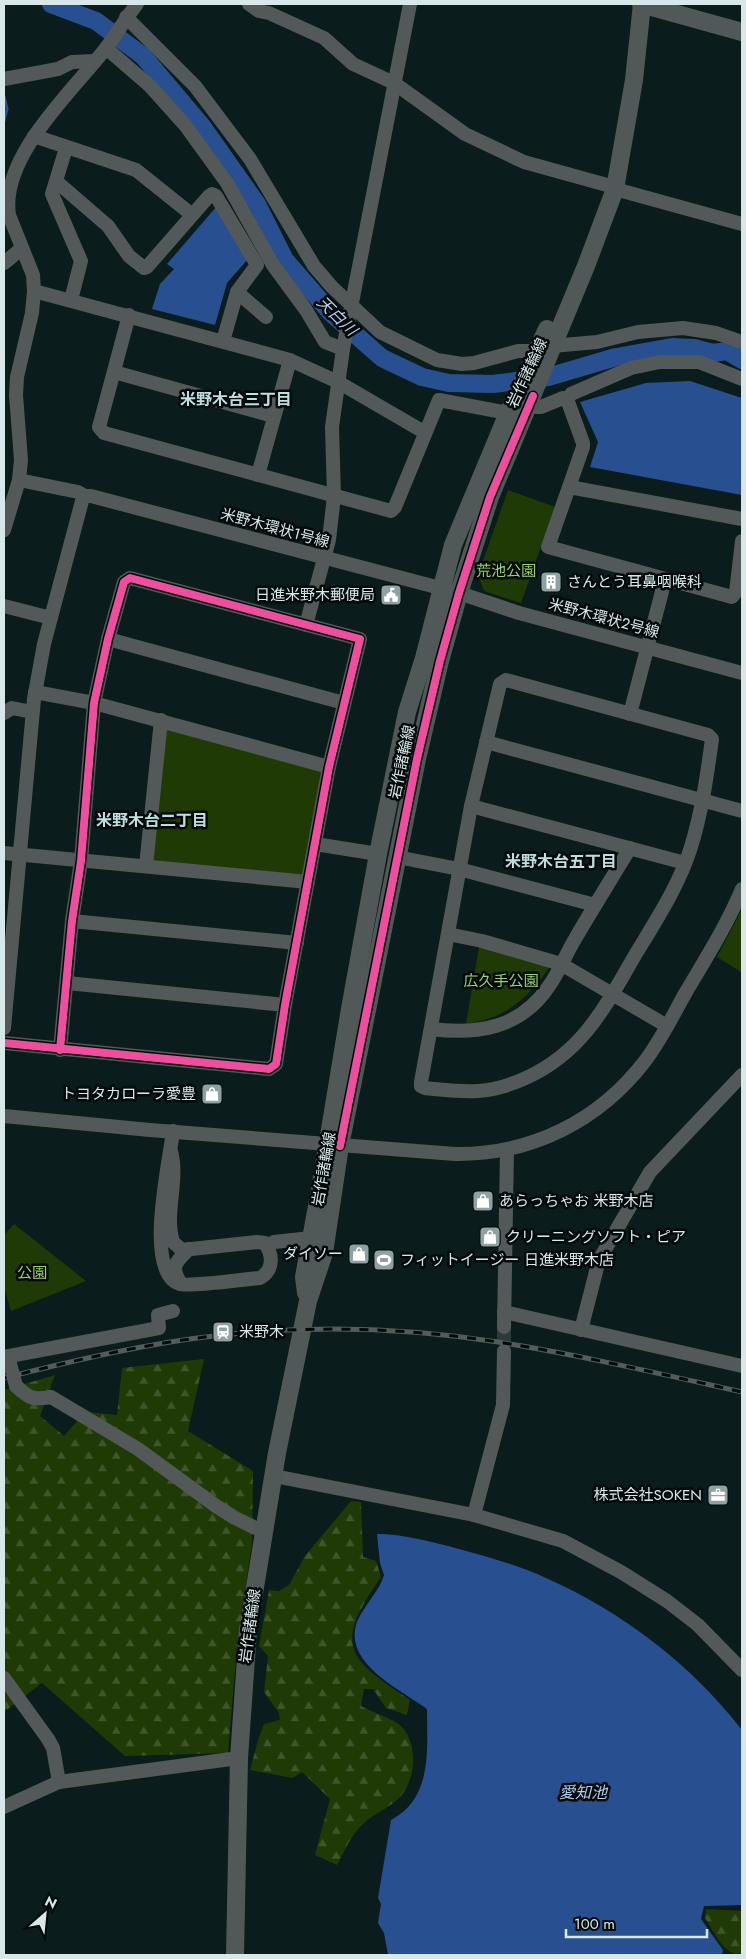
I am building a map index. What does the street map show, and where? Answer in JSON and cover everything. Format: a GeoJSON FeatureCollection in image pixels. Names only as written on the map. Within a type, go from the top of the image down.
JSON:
{"type":"FeatureCollection","features":[{"type":"Feature","properties":{"kind":"main road"},"geometry":{"type":"LineString","coordinates":[[642,4],[742,32]]}},
{"type":"Feature","properties":{"kind":"main road","name":"岩作諸輪線"},"geometry":{"type":"LineString","coordinates":[[308,1301],[304,1277],[311,1238],[334,1145],[397,857],[416,759],[440,661],[450,590],[452,545],[521,404],[536,350],[603,224],[634,80],[642,4]]}},
{"type":"Feature","properties":{"kind":"main road","name":"岩作諸輪線"},"geometry":{"type":"LineString","coordinates":[[235,1955],[239,1758],[248,1630],[274,1476],[308,1301],[324,1253],[334,1145],[378,854],[407,712],[424,658],[450,590]]}},
{"type":"Feature","properties":{"kind":"street"},"geometry":{"type":"LineString","coordinates":[[4,530],[19,480],[17,377],[32,313],[34,291],[33,275],[21,250],[7,204],[10,183],[34,136],[106,48],[126,17],[137,4]]}},
{"type":"Feature","properties":{"kind":"street"},"geometry":{"type":"LineString","coordinates":[[249,4],[259,11],[269,13],[324,38],[353,64],[394,83],[465,134],[515,158],[742,224]]}},
{"type":"Feature","properties":{"kind":"street"},"geometry":{"type":"LineString","coordinates":[[306,625],[329,540],[334,496],[331,443],[338,382],[410,4]]}},
{"type":"Feature","properties":{"kind":"street"},"geometry":{"type":"LineString","coordinates":[[126,17],[175,64],[216,112],[269,188],[314,266],[332,287],[380,332],[437,360],[462,364],[474,363],[518,351],[597,342],[638,332],[683,328],[716,333],[742,342]]}},
{"type":"Feature","properties":{"kind":"street"},"geometry":{"type":"LineString","coordinates":[[106,48],[150,86],[185,125],[227,183],[273,265],[306,310],[325,342],[344,346]]}},
{"type":"Feature","properties":{"kind":"street"},"geometry":{"type":"LineString","coordinates":[[4,79],[58,69],[72,62],[94,61]]}},
{"type":"Feature","properties":{"kind":"street"},"geometry":{"type":"LineString","coordinates":[[34,136],[141,172],[192,214]]}},
{"type":"Feature","properties":{"kind":"street"},"geometry":{"type":"LineString","coordinates":[[66,148],[52,196],[81,261],[72,300]]}},
{"type":"Feature","properties":{"kind":"street"},"geometry":{"type":"LineString","coordinates":[[57,182],[108,226],[129,256],[144,268],[209,196],[212,194],[216,196],[256,263],[256,269],[237,292],[223,341]]}},
{"type":"Feature","properties":{"kind":"street"},"geometry":{"type":"LineString","coordinates":[[4,263],[21,250]]}},
{"type":"Feature","properties":{"kind":"street"},"geometry":{"type":"LineString","coordinates":[[34,291],[129,315],[290,360],[338,382],[424,432]]}},
{"type":"Feature","properties":{"kind":"street"},"geometry":{"type":"LineString","coordinates":[[237,292],[266,317]]}},
{"type":"Feature","properties":{"kind":"street"},"geometry":{"type":"LineString","coordinates":[[129,315],[99,427],[104,432],[390,511],[393,510],[438,400],[521,404],[541,407],[563,398],[567,399]]}},
{"type":"Feature","properties":{"kind":"street"},"geometry":{"type":"LineString","coordinates":[[572,339],[628,330],[638,332]]}},
{"type":"Feature","properties":{"kind":"street"},"geometry":{"type":"LineString","coordinates":[[258,475],[290,360]]}},
{"type":"Feature","properties":{"kind":"street"},"geometry":{"type":"LineString","coordinates":[[567,399],[571,394],[631,368],[660,362],[699,362],[742,379]]}},
{"type":"Feature","properties":{"kind":"street"},"geometry":{"type":"LineString","coordinates":[[114,372],[273,416]]}},
{"type":"Feature","properties":{"kind":"street"},"geometry":{"type":"LineString","coordinates":[[567,399],[583,443],[547,544],[548,547],[732,597],[736,592],[742,541]]}},
{"type":"Feature","properties":{"kind":"street","name":"米野木環状1号線"},"geometry":{"type":"LineString","coordinates":[[19,480],[78,492],[85,497],[91,496],[450,590]]}},
{"type":"Feature","properties":{"kind":"street"},"geometry":{"type":"LineString","coordinates":[[568,487],[742,519]]}},
{"type":"Feature","properties":{"kind":"street"},"geometry":{"type":"LineString","coordinates":[[4,1028],[35,692],[51,618],[85,497]]}},
{"type":"Feature","properties":{"kind":"street"},"geometry":{"type":"LineString","coordinates":[[4,1043],[60,1050],[269,1069],[276,1064],[285,1005],[329,767],[360,639],[130,578],[124,582],[108,640],[94,703],[60,1050]]}},
{"type":"Feature","properties":{"kind":"street"},"geometry":{"type":"LineString","coordinates":[[630,714],[665,580]]}},
{"type":"Feature","properties":{"kind":"street","name":"米野木環状2号線"},"geometry":{"type":"LineString","coordinates":[[450,590],[519,613],[742,673]]}},
{"type":"Feature","properties":{"kind":"street"},"geometry":{"type":"LineString","coordinates":[[4,606],[51,618]]}},
{"type":"Feature","properties":{"kind":"street"},"geometry":{"type":"LineString","coordinates":[[108,640],[344,703]]}},
{"type":"Feature","properties":{"kind":"street"},"geometry":{"type":"LineString","coordinates":[[506,680],[708,735],[712,739],[704,800],[685,863],[613,994],[587,1032],[565,1055],[517,1082],[494,1089],[450,1091],[423,1087],[421,1082],[471,806],[486,742],[500,684],[506,680]]}},
{"type":"Feature","properties":{"kind":"street"},"geometry":{"type":"LineString","coordinates":[[35,692],[94,703],[161,720],[329,767]]}},
{"type":"Feature","properties":{"kind":"street"},"geometry":{"type":"LineString","coordinates":[[4,713],[12,708],[32,712]]}},
{"type":"Feature","properties":{"kind":"street"},"geometry":{"type":"LineString","coordinates":[[146,866],[161,720]]}},
{"type":"Feature","properties":{"kind":"street"},"geometry":{"type":"LineString","coordinates":[[486,742],[742,811]]}},
{"type":"Feature","properties":{"kind":"street"},"geometry":{"type":"LineString","coordinates":[[471,806],[685,863]]}},
{"type":"Feature","properties":{"kind":"street"},"geometry":{"type":"LineString","coordinates":[[315,844],[378,854]]}},
{"type":"Feature","properties":{"kind":"street"},"geometry":{"type":"LineString","coordinates":[[432,1029],[462,1032],[477,1031],[505,1024],[530,1008],[550,986],[561,964],[630,848]]}},
{"type":"Feature","properties":{"kind":"street"},"geometry":{"type":"LineString","coordinates":[[4,853],[308,882]]}},
{"type":"Feature","properties":{"kind":"street"},"geometry":{"type":"LineString","coordinates":[[397,857],[459,869],[595,906]]}},
{"type":"Feature","properties":{"kind":"street"},"geometry":{"type":"LineString","coordinates":[[4,1116],[334,1145],[467,1154],[507,1150],[534,1142],[558,1133],[598,1109],[617,1093],[646,1060],[725,928],[742,889]]}},
{"type":"Feature","properties":{"kind":"street"},"geometry":{"type":"LineString","coordinates":[[72,922],[297,943]]}},
{"type":"Feature","properties":{"kind":"street"},"geometry":{"type":"LineString","coordinates":[[448,934],[482,941],[561,964],[667,1026]]}},
{"type":"Feature","properties":{"kind":"street"},"geometry":{"type":"LineString","coordinates":[[67,983],[285,1005]]}},
{"type":"Feature","properties":{"kind":"street"},"geometry":{"type":"LineString","coordinates":[[581,1330],[599,1260],[650,1172],[742,1075]]}},
{"type":"Feature","properties":{"kind":"street"},"geometry":{"type":"LineString","coordinates":[[171,1151],[174,1174],[170,1234],[173,1242],[182,1250],[257,1242],[265,1243],[270,1255],[270,1269],[260,1278],[182,1285],[169,1278],[164,1268],[160,1231],[167,1165],[171,1151],[173,1131]]}},
{"type":"Feature","properties":{"kind":"street"},"geometry":{"type":"LineString","coordinates":[[504,1327],[507,1150]]}},
{"type":"Feature","properties":{"kind":"street"},"geometry":{"type":"LineString","coordinates":[[267,1246],[274,1242],[311,1238]]}},
{"type":"Feature","properties":{"kind":"street"},"geometry":{"type":"LineString","coordinates":[[182,1285],[175,1273],[175,1266],[177,1260],[189,1249]]}},
{"type":"Feature","properties":{"kind":"street"},"geometry":{"type":"LineString","coordinates":[[173,1310],[158,1315],[159,1328],[6,1357],[16,1386],[27,1396],[36,1400],[51,1397],[138,1449],[216,1506],[235,1518],[264,1532]]}},
{"type":"Feature","properties":{"kind":"street"},"geometry":{"type":"LineString","coordinates":[[504,1312],[742,1366]]}},
{"type":"Feature","properties":{"kind":"street"},"geometry":{"type":"LineString","coordinates":[[474,1515],[503,1405],[504,1351]]}},
{"type":"Feature","properties":{"kind":"street"},"geometry":{"type":"LineString","coordinates":[[274,1476],[474,1515],[563,1541],[622,1572],[667,1601],[698,1625],[742,1670]]}},
{"type":"Feature","properties":{"kind":"street"},"geometry":{"type":"LineString","coordinates":[[4,1678],[53,1748],[59,1782]]}},
{"type":"Feature","properties":{"kind":"street"},"geometry":{"type":"LineString","coordinates":[[4,1807],[59,1782],[239,1758]]}},
{"type":"Feature","properties":{"kind":"green space","name":"荒池公園"},"geometry":{"type":"Polygon","coordinates":[[[508,490],[555,507],[521,603],[484,591],[478,575],[508,490]]]}},
{"type":"Feature","properties":{"kind":"green space"},"geometry":{"type":"Polygon","coordinates":[[[167,726],[321,768],[324,773],[306,875],[155,863],[151,859],[167,726]]]}},
{"type":"Feature","properties":{"kind":"green space"},"geometry":{"type":"Polygon","coordinates":[[[742,909],[742,969],[741,972],[717,957],[742,909]]]}},
{"type":"Feature","properties":{"kind":"green space","name":"広久手公園"},"geometry":{"type":"Polygon","coordinates":[[[479,947],[551,965],[525,997],[515,1005],[493,1017],[466,1024],[479,947]]]}},
{"type":"Feature","properties":{"kind":"green space","name":"公園"},"geometry":{"type":"Polygon","coordinates":[[[14,1224],[86,1281],[11,1311],[4,1287],[4,1235],[14,1224]]]}},
{"type":"Feature","properties":{"kind":"green space"},"geometry":{"type":"Polygon","coordinates":[[[204,1359],[188,1431],[253,1471],[252,1543],[237,1647],[228,1753],[125,1756],[42,1683],[4,1712],[4,1390],[55,1375],[40,1416],[64,1436],[85,1412],[117,1415],[122,1368],[204,1359]]]}},
{"type":"Feature","properties":{"kind":"green space"},"geometry":{"type":"Polygon","coordinates":[[[351,1501],[361,1502],[363,1557],[376,1561],[381,1577],[366,1600],[357,1619],[352,1634],[353,1648],[360,1660],[371,1672],[410,1700],[407,1715],[386,1708],[373,1689],[364,1689],[361,1706],[394,1721],[402,1727],[411,1743],[413,1762],[410,1780],[401,1796],[368,1819],[359,1828],[337,1865],[315,1855],[330,1799],[302,1772],[293,1778],[250,1770],[264,1724],[280,1720],[279,1713],[264,1692],[268,1656],[259,1646],[269,1590],[279,1591],[289,1585],[305,1556],[351,1501]]]}},
{"type":"Feature","properties":{"kind":"green space"},"geometry":{"type":"Polygon","coordinates":[[[706,1909],[742,1911],[742,1955],[729,1951],[720,1942],[705,1918],[706,1909]]]}},
{"type":"Feature","properties":{"kind":"water"},"geometry":{"type":"Polygon","coordinates":[[[217,206],[248,259],[227,283],[215,325],[152,309],[160,284],[174,269],[167,264],[217,206]]]}},
{"type":"Feature","properties":{"kind":"water"},"geometry":{"type":"Polygon","coordinates":[[[690,381],[742,398],[742,495],[590,467],[598,442],[580,402],[646,383],[690,381]]]}},
{"type":"Feature","properties":{"kind":"water","name":"愛知池"},"geometry":{"type":"Polygon","coordinates":[[[377,1534],[398,1535],[418,1539],[492,1558],[535,1573],[574,1591],[628,1623],[678,1662],[701,1683],[742,1730],[742,1905],[704,1906],[701,1919],[723,1950],[722,1955],[388,1955],[384,1933],[378,1923],[381,1904],[378,1898],[391,1820],[405,1811],[414,1799],[421,1786],[425,1771],[427,1756],[427,1709],[377,1674],[366,1663],[358,1650],[355,1637],[357,1622],[379,1587],[384,1575],[380,1563],[377,1534]]]}},
{"type":"Feature","properties":{"kind":"waterway","name":"天白川"},"geometry":{"type":"LineString","coordinates":[[51,4],[96,21],[143,56],[202,126],[257,204],[285,260],[331,313],[382,358],[422,377],[449,383],[493,384],[548,377],[616,357],[672,347],[694,348],[713,353],[727,351],[742,360]]}},
{"type":"Feature","properties":{"kind":"waterway"},"geometry":{"type":"LineString","coordinates":[[4,96],[7,109],[4,121]]}},
{"type":"Feature","properties":{"kind":"tunnel"},"geometry":{"type":"LineString","coordinates":[[504,1327],[504,1351]]}},
{"type":"Feature","properties":{"kind":"railway"},"geometry":{"type":"LineString","coordinates":[[4,1378],[112,1353],[194,1338],[256,1332],[325,1329],[395,1331],[498,1342],[590,1359],[742,1392]]}},
{"type":"Feature","properties":{"kind":"cycle path"},"geometry":{"type":"LineString","coordinates":[[340,1146],[417,759],[440,661],[459,593],[490,497],[533,396]]}},
{"type":"Feature","properties":{"kind":"cycle path"},"geometry":{"type":"LineString","coordinates":[[4,1043],[269,1069],[276,1064],[285,1005],[329,767],[360,639],[130,578],[124,582],[108,639],[94,703],[81,861],[72,921],[60,1050]]}},
{"type":"Feature","properties":{"kind":"place","name":"さんとう耳鼻咽喉科"},"geometry":{"type":"Point","coordinates":[551,582]}},
{"type":"Feature","properties":{"kind":"place","name":"日進米野木郵便局"},"geometry":{"type":"Point","coordinates":[391,595]}},
{"type":"Feature","properties":{"kind":"place","name":"トヨタカローラ愛豊"},"geometry":{"type":"Point","coordinates":[212,1094]}},
{"type":"Feature","properties":{"kind":"place","name":"あらっちゃお 米野木店"},"geometry":{"type":"Point","coordinates":[483,1201]}},
{"type":"Feature","properties":{"kind":"place","name":"クリーニングソフト・ピア"},"geometry":{"type":"Point","coordinates":[490,1237]}},
{"type":"Feature","properties":{"kind":"place","name":"ダイソー"},"geometry":{"type":"Point","coordinates":[359,1254]}},
{"type":"Feature","properties":{"kind":"place","name":"フィットイージー 日進米野木店"},"geometry":{"type":"Point","coordinates":[384,1260]}},
{"type":"Feature","properties":{"kind":"place","name":"米野木"},"geometry":{"type":"Point","coordinates":[223,1332]}},
{"type":"Feature","properties":{"kind":"place","name":"株式会社SOKEN"},"geometry":{"type":"Point","coordinates":[718,1495]}},
{"type":"Feature","properties":{"kind":"district","name":"米野木台三丁目"},"geometry":{"type":"Point","coordinates":[236,399]}},
{"type":"Feature","properties":{"kind":"district","name":"米野木台二丁目"},"geometry":{"type":"Point","coordinates":[152,820]}},
{"type":"Feature","properties":{"kind":"district","name":"米野木台五丁目"},"geometry":{"type":"Point","coordinates":[561,861]}}]}
